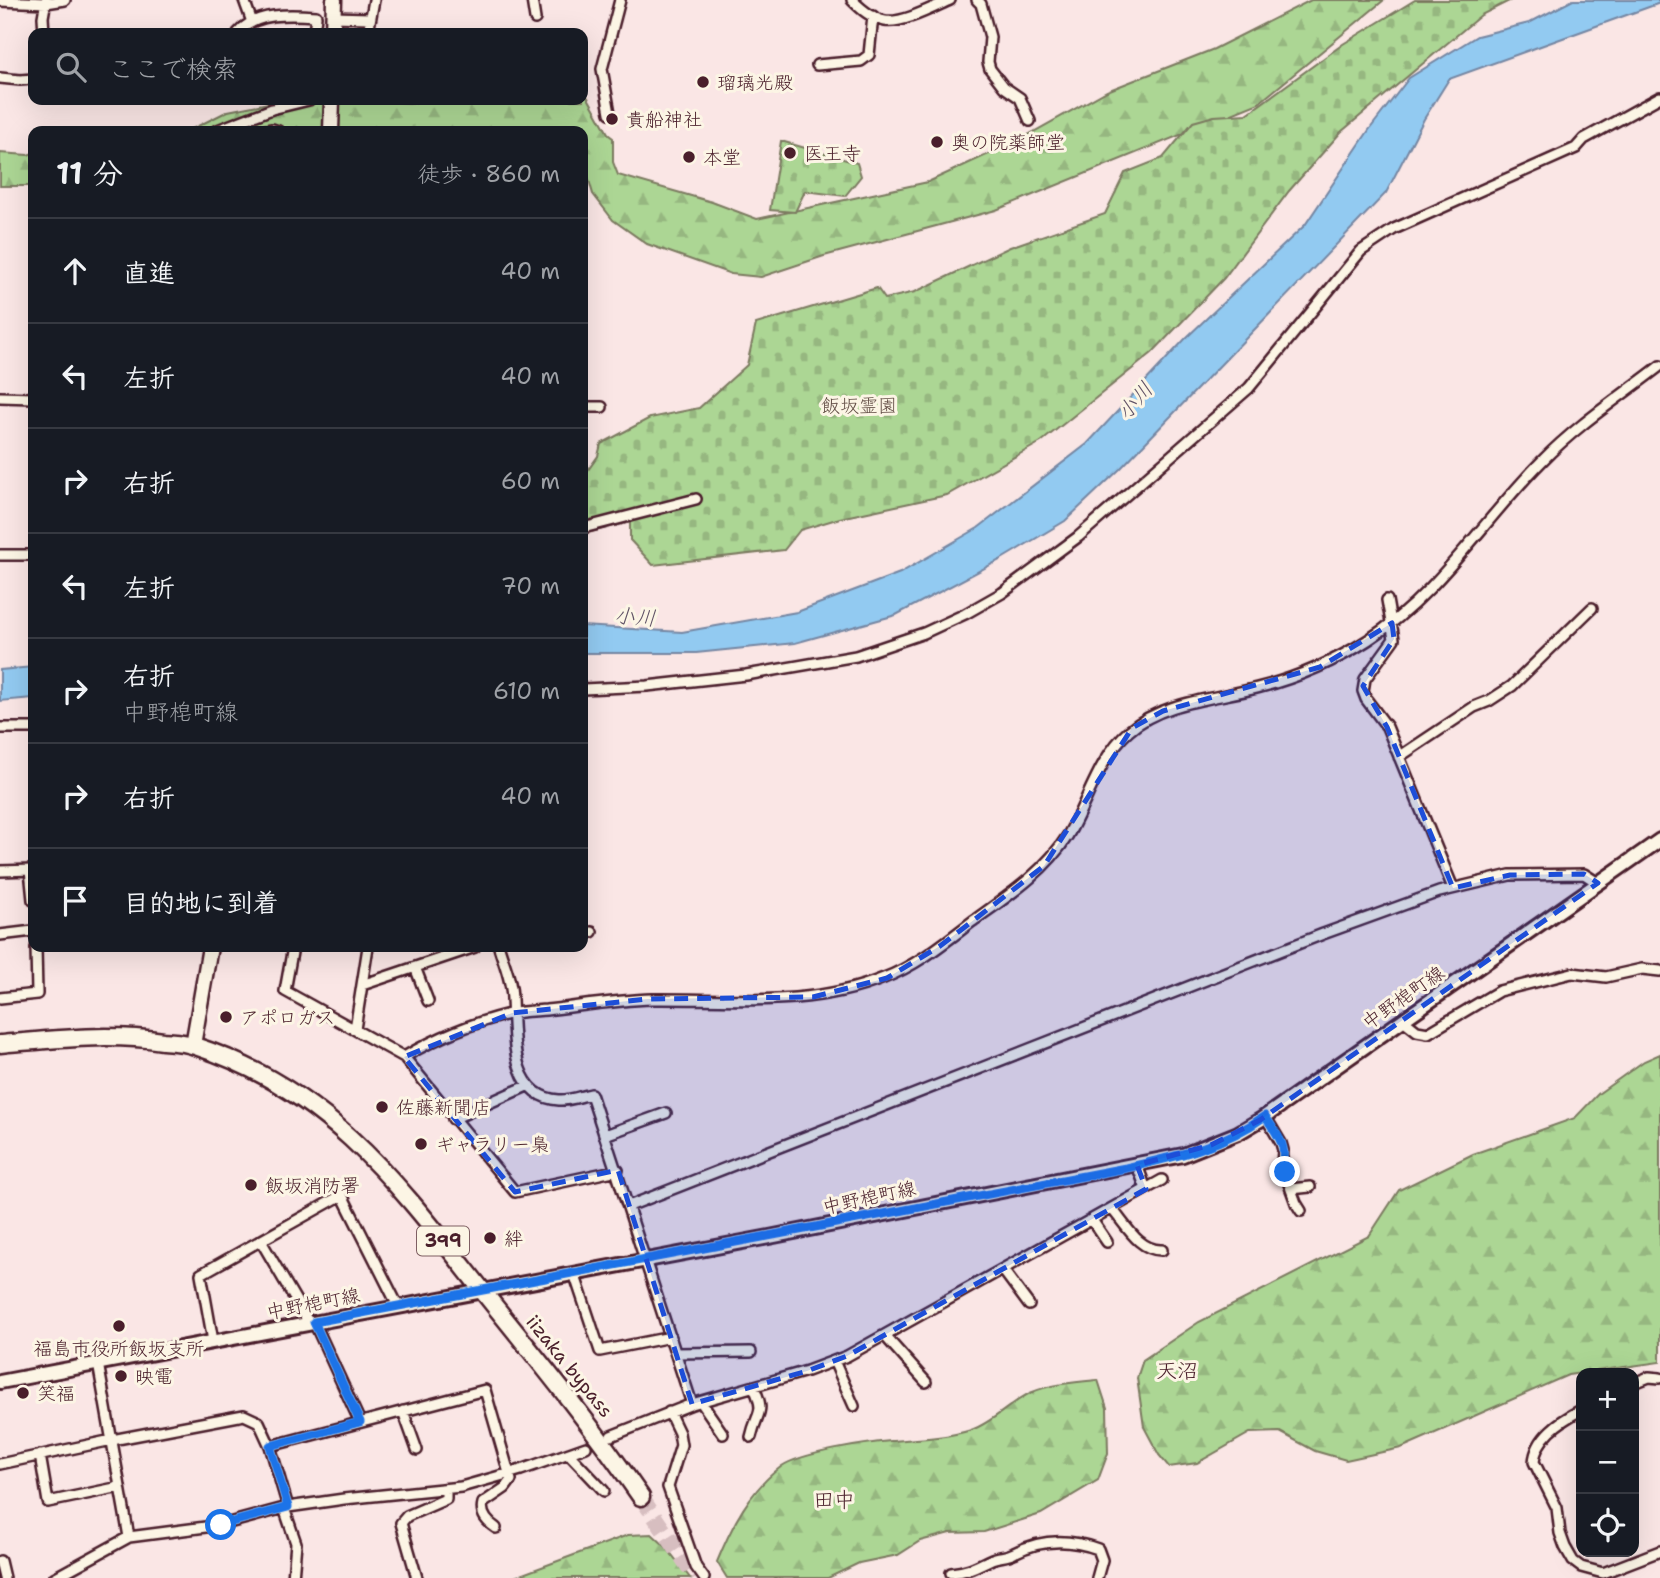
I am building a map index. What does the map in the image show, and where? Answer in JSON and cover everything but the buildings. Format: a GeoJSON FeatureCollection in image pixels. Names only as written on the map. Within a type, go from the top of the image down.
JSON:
{"type":"FeatureCollection","features":[{"type":"Feature","properties":{"kind":"highway","name":"iizaka bypass"},"geometry":{"type":"LineString","coordinates":[[0,1044],[79,1037],[139,1038],[192,1045],[276,1082],[338,1126],[382,1168],[602,1439],[641,1497]]}},
{"type":"Feature","properties":{"kind":"main road"},"geometry":{"type":"LineString","coordinates":[[333,28],[334,0]]}},
{"type":"Feature","properties":{"kind":"main road"},"geometry":{"type":"LineString","coordinates":[[331,126],[332,105]]}},
{"type":"Feature","properties":{"kind":"main road","name":"中野梍町線"},"geometry":{"type":"LineString","coordinates":[[0,1382],[1183,1155],[1238,1133],[1265,1116],[1660,840]]}},
{"type":"Feature","properties":{"kind":"main road"},"geometry":{"type":"LineString","coordinates":[[192,1045],[209,952]]}},
{"type":"Feature","properties":{"kind":"street"},"geometry":{"type":"LineString","coordinates":[[0,1],[65,0]]}},
{"type":"Feature","properties":{"kind":"street"},"geometry":{"type":"LineString","coordinates":[[244,0],[251,22]]}},
{"type":"Feature","properties":{"kind":"street"},"geometry":{"type":"LineString","coordinates":[[368,28],[374,0]]}},
{"type":"Feature","properties":{"kind":"street"},"geometry":{"type":"LineString","coordinates":[[532,0],[535,19]]}},
{"type":"Feature","properties":{"kind":"street"},"geometry":{"type":"LineString","coordinates":[[610,113],[602,69],[621,0]]}},
{"type":"Feature","properties":{"kind":"street"},"geometry":{"type":"LineString","coordinates":[[852,0],[883,21],[892,21],[950,0]]}},
{"type":"Feature","properties":{"kind":"street"},"geometry":{"type":"LineString","coordinates":[[977,0],[981,4],[990,37],[990,69],[1004,87],[1020,98],[1030,121]]}},
{"type":"Feature","properties":{"kind":"street"},"geometry":{"type":"LineString","coordinates":[[44,28],[46,1]]}},
{"type":"Feature","properties":{"kind":"street"},"geometry":{"type":"LineString","coordinates":[[244,28],[267,16],[316,16],[315,28]]}},
{"type":"Feature","properties":{"kind":"street"},"geometry":{"type":"LineString","coordinates":[[817,65],[861,61],[867,58],[873,16]]}},
{"type":"Feature","properties":{"kind":"street"},"geometry":{"type":"LineString","coordinates":[[333,18],[369,18]]}},
{"type":"Feature","properties":{"kind":"street"},"geometry":{"type":"LineString","coordinates":[[0,78],[28,79]]}},
{"type":"Feature","properties":{"kind":"street"},"geometry":{"type":"LineString","coordinates":[[588,690],[746,675],[856,656],[924,634],[965,614],[1002,593],[1078,537],[1250,388],[1348,264],[1379,237],[1576,148],[1584,139],[1660,97]]}},
{"type":"Feature","properties":{"kind":"street"},"geometry":{"type":"LineString","coordinates":[[228,126],[288,105]]}},
{"type":"Feature","properties":{"kind":"street"},"geometry":{"type":"LineString","coordinates":[[404,1057],[449,1034],[512,1013],[648,999],[813,997],[845,991],[887,978],[940,946],[1025,884],[1044,866],[1067,836],[1119,740],[1132,728],[1163,711],[1259,688],[1320,667],[1369,639],[1392,623],[1426,592],[1541,461],[1578,428],[1660,366]]}},
{"type":"Feature","properties":{"kind":"street"},"geometry":{"type":"LineString","coordinates":[[0,397],[28,398]]}},
{"type":"Feature","properties":{"kind":"street"},"geometry":{"type":"LineString","coordinates":[[588,407],[602,407]]}},
{"type":"Feature","properties":{"kind":"street"},"geometry":{"type":"LineString","coordinates":[[588,527],[696,499]]}},
{"type":"Feature","properties":{"kind":"street"},"geometry":{"type":"LineString","coordinates":[[0,555],[28,555]]}},
{"type":"Feature","properties":{"kind":"street"},"geometry":{"type":"LineString","coordinates":[[1387,600],[1394,639],[1365,679],[1363,686],[1366,699],[1387,727],[1453,888]]}},
{"type":"Feature","properties":{"kind":"street"},"geometry":{"type":"LineString","coordinates":[[1399,757],[1474,707],[1512,686],[1592,608]]}},
{"type":"Feature","properties":{"kind":"street"},"geometry":{"type":"LineString","coordinates":[[0,729],[28,729]]}},
{"type":"Feature","properties":{"kind":"street"},"geometry":{"type":"LineString","coordinates":[[0,871],[28,870]]}},
{"type":"Feature","properties":{"kind":"street"},"geometry":{"type":"LineString","coordinates":[[629,1206],[1423,897],[1510,875],[1584,874],[1598,883]]}},
{"type":"Feature","properties":{"kind":"street"},"geometry":{"type":"LineString","coordinates":[[0,935],[28,932]]}},
{"type":"Feature","properties":{"kind":"street"},"geometry":{"type":"LineString","coordinates":[[0,998],[37,994],[36,952]]}},
{"type":"Feature","properties":{"kind":"street"},"geometry":{"type":"LineString","coordinates":[[292,952],[285,991],[404,1057],[515,1192],[618,1170]]}},
{"type":"Feature","properties":{"kind":"street"},"geometry":{"type":"LineString","coordinates":[[355,1028],[367,952]]}},
{"type":"Feature","properties":{"kind":"street"},"geometry":{"type":"LineString","coordinates":[[362,985],[460,952]]}},
{"type":"Feature","properties":{"kind":"street"},"geometry":{"type":"LineString","coordinates":[[504,952],[510,982],[515,1050],[527,1086],[548,1099],[562,1101],[591,1094],[676,1353],[697,1403],[723,1434]]}},
{"type":"Feature","properties":{"kind":"street"},"geometry":{"type":"LineString","coordinates":[[415,967],[428,1001]]}},
{"type":"Feature","properties":{"kind":"street"},"geometry":{"type":"LineString","coordinates":[[1403,1020],[1417,1031],[1427,1033],[1499,991],[1572,974],[1606,977],[1642,969],[1660,971]]}},
{"type":"Feature","properties":{"kind":"street"},"geometry":{"type":"LineString","coordinates":[[453,1119],[527,1086]]}},
{"type":"Feature","properties":{"kind":"street"},"geometry":{"type":"LineString","coordinates":[[605,1135],[666,1113]]}},
{"type":"Feature","properties":{"kind":"street"},"geometry":{"type":"LineString","coordinates":[[1265,1116],[1281,1143],[1282,1165],[1301,1211]]}},
{"type":"Feature","properties":{"kind":"street"},"geometry":{"type":"LineString","coordinates":[[1136,1166],[1146,1189]]}},
{"type":"Feature","properties":{"kind":"street"},"geometry":{"type":"LineString","coordinates":[[611,1436],[669,1412],[834,1362],[1162,1180]]}},
{"type":"Feature","properties":{"kind":"street"},"geometry":{"type":"LineString","coordinates":[[1291,1189],[1310,1187]]}},
{"type":"Feature","properties":{"kind":"street"},"geometry":{"type":"LineString","coordinates":[[213,1341],[201,1274],[342,1195],[398,1306]]}},
{"type":"Feature","properties":{"kind":"street"},"geometry":{"type":"LineString","coordinates":[[1112,1209],[1144,1246],[1162,1250]]}},
{"type":"Feature","properties":{"kind":"street"},"geometry":{"type":"LineString","coordinates":[[1092,1220],[1107,1242]]}},
{"type":"Feature","properties":{"kind":"street"},"geometry":{"type":"LineString","coordinates":[[261,1241],[311,1322],[360,1422]]}},
{"type":"Feature","properties":{"kind":"street"},"geometry":{"type":"LineString","coordinates":[[1003,1270],[1029,1305]]}},
{"type":"Feature","properties":{"kind":"street"},"geometry":{"type":"LineString","coordinates":[[574,1273],[600,1351],[671,1337]]}},
{"type":"Feature","properties":{"kind":"street"},"geometry":{"type":"LineString","coordinates":[[885,1335],[926,1382]]}},
{"type":"Feature","properties":{"kind":"street"},"geometry":{"type":"LineString","coordinates":[[676,1353],[751,1352]]}},
{"type":"Feature","properties":{"kind":"street"},"geometry":{"type":"LineString","coordinates":[[834,1362],[854,1406]]}},
{"type":"Feature","properties":{"kind":"street"},"geometry":{"type":"LineString","coordinates":[[98,1363],[128,1537]]}},
{"type":"Feature","properties":{"kind":"street"},"geometry":{"type":"LineString","coordinates":[[1639,1381],[1650,1377],[1660,1378]]}},
{"type":"Feature","properties":{"kind":"street"},"geometry":{"type":"LineString","coordinates":[[751,1437],[762,1407],[754,1387]]}},
{"type":"Feature","properties":{"kind":"street"},"geometry":{"type":"LineString","coordinates":[[270,1446],[485,1390],[510,1484],[483,1503],[481,1509],[488,1522],[496,1528]]}},
{"type":"Feature","properties":{"kind":"street"},"geometry":{"type":"LineString","coordinates":[[403,1411],[417,1450]]}},
{"type":"Feature","properties":{"kind":"street"},"geometry":{"type":"LineString","coordinates":[[669,1412],[679,1433],[681,1445],[668,1487],[696,1567],[704,1578]]}},
{"type":"Feature","properties":{"kind":"street"},"geometry":{"type":"LineString","coordinates":[[1576,1413],[1558,1423],[1544,1438],[1535,1452],[1534,1462],[1557,1508],[1560,1533],[1568,1554],[1581,1567],[1614,1574],[1626,1562],[1660,1551]]}},
{"type":"Feature","properties":{"kind":"street"},"geometry":{"type":"LineString","coordinates":[[0,1464],[244,1415],[258,1422],[270,1446],[296,1543],[293,1578]]}},
{"type":"Feature","properties":{"kind":"street"},"geometry":{"type":"LineString","coordinates":[[54,1578],[128,1537],[221,1525],[286,1508],[344,1499],[461,1487],[586,1447]]}},
{"type":"Feature","properties":{"kind":"street"},"geometry":{"type":"LineString","coordinates":[[569,1454],[604,1491]]}},
{"type":"Feature","properties":{"kind":"street"},"geometry":{"type":"LineString","coordinates":[[40,1455],[48,1502],[120,1487]]}},
{"type":"Feature","properties":{"kind":"street"},"geometry":{"type":"LineString","coordinates":[[417,1578],[401,1523],[407,1516],[446,1499],[446,1489]]}},
{"type":"Feature","properties":{"kind":"street"},"geometry":{"type":"LineString","coordinates":[[951,1573],[975,1569],[1026,1546],[1061,1540],[1098,1549],[1102,1560],[1097,1578]]}},
{"type":"Feature","properties":{"kind":"street"},"geometry":{"type":"LineString","coordinates":[[0,1561],[4,1578]]}},
{"type":"Feature","properties":{"kind":"street"},"geometry":{"type":"LineString","coordinates":[[72,1568],[77,1578]]}},
{"type":"Feature","properties":{"kind":"highlighted area"},"geometry":{"type":"Polygon","coordinates":[[[1392,623],[1394,639],[1363,686],[1387,727],[1453,888],[1510,875],[1584,874],[1598,883],[1260,1120],[1211,1145],[1137,1165],[1146,1189],[847,1356],[807,1371],[692,1404],[618,1170],[515,1192],[404,1057],[512,1013],[648,999],[813,997],[887,978],[940,946],[1044,866],[1132,728],[1163,711],[1320,667],[1392,623]]]}},
{"type":"Feature","properties":{"kind":"green space"},"geometry":{"type":"Polygon","coordinates":[[[1311,0],[1384,0],[1259,103],[996,210],[824,256],[761,277],[731,274],[647,244],[613,220],[593,194],[588,177],[588,126],[198,126],[228,111],[258,105],[588,105],[588,98],[613,138],[613,162],[618,175],[712,202],[757,219],[928,182],[1019,140],[1107,91],[1214,49],[1311,0]]]}},
{"type":"Feature","properties":{"kind":"green space","name":"飯坂霊園"},"geometry":{"type":"Polygon","coordinates":[[[1415,0],[1511,0],[1481,15],[1341,132],[1289,191],[1224,278],[1152,353],[1041,442],[947,495],[840,518],[800,530],[784,550],[653,565],[630,540],[630,522],[588,533],[588,470],[598,456],[601,444],[650,418],[699,408],[747,365],[756,324],[877,288],[885,299],[915,292],[1010,247],[1105,214],[1125,173],[1163,158],[1193,122],[1214,116],[1247,114],[1343,44],[1415,0]]]}},
{"type":"Feature","properties":{"kind":"green space"},"geometry":{"type":"Polygon","coordinates":[[[781,141],[857,163],[861,176],[845,196],[805,191],[795,212],[770,210],[781,141]]]}},
{"type":"Feature","properties":{"kind":"green space"},"geometry":{"type":"Polygon","coordinates":[[[0,153],[28,155],[28,186],[0,186],[0,153]]]}},
{"type":"Feature","properties":{"kind":"green space"},"geometry":{"type":"Polygon","coordinates":[[[1660,1054],[1660,1362],[1618,1368],[1576,1368],[1576,1374],[1401,1448],[1346,1460],[1315,1451],[1280,1432],[1250,1433],[1197,1463],[1169,1467],[1159,1455],[1144,1427],[1137,1378],[1143,1360],[1199,1322],[1369,1236],[1399,1190],[1473,1154],[1575,1118],[1598,1094],[1644,1061],[1660,1054]]]}},
{"type":"Feature","properties":{"kind":"green space"},"geometry":{"type":"Polygon","coordinates":[[[1098,1380],[1107,1408],[1108,1453],[1098,1480],[1041,1514],[984,1532],[950,1533],[920,1541],[898,1555],[859,1563],[828,1578],[727,1578],[717,1562],[751,1497],[771,1475],[791,1461],[851,1446],[961,1433],[986,1423],[1030,1393],[1063,1384],[1098,1380]]]}},
{"type":"Feature","properties":{"kind":"green space"},"geometry":{"type":"Polygon","coordinates":[[[652,1534],[690,1578],[512,1578],[628,1535],[652,1534]]]}},
{"type":"Feature","properties":{"kind":"water","name":"小川"},"geometry":{"type":"Polygon","coordinates":[[[1573,0],[1660,0],[1660,3],[1449,79],[1424,119],[1386,193],[1120,469],[1065,521],[1000,560],[896,615],[795,643],[696,653],[588,653],[588,626],[682,632],[797,612],[900,573],[978,528],[1087,444],[1186,338],[1305,225],[1369,130],[1409,78],[1477,36],[1529,23],[1573,0]]]}},
{"type":"Feature","properties":{"kind":"water"},"geometry":{"type":"Polygon","coordinates":[[[28,667],[28,698],[0,701],[0,670],[28,667]]]}},
{"type":"Feature","properties":{"kind":"tunnel"},"geometry":{"type":"LineString","coordinates":[[641,1497],[696,1578]]}},
{"type":"Feature","properties":{"kind":"place","name":"瑠璃光殿"},"geometry":{"type":"Point","coordinates":[703,82]}},
{"type":"Feature","properties":{"kind":"place","name":"貴船神社"},"geometry":{"type":"Point","coordinates":[612,119]}},
{"type":"Feature","properties":{"kind":"place","name":"奥の院薬師堂"},"geometry":{"type":"Point","coordinates":[937,142]}},
{"type":"Feature","properties":{"kind":"place","name":"医王寺"},"geometry":{"type":"Point","coordinates":[790,153]}},
{"type":"Feature","properties":{"kind":"place","name":"本堂"},"geometry":{"type":"Point","coordinates":[689,157]}},
{"type":"Feature","properties":{"kind":"place","name":"アポロガス"},"geometry":{"type":"Point","coordinates":[226,1017]}},
{"type":"Feature","properties":{"kind":"place","name":"佐藤新聞店"},"geometry":{"type":"Point","coordinates":[382,1107]}},
{"type":"Feature","properties":{"kind":"place","name":"ギャラリー梟"},"geometry":{"type":"Point","coordinates":[421,1144]}},
{"type":"Feature","properties":{"kind":"place","name":"飯坂消防署"},"geometry":{"type":"Point","coordinates":[251,1185]}},
{"type":"Feature","properties":{"kind":"place","name":"絆"},"geometry":{"type":"Point","coordinates":[490,1238]}},
{"type":"Feature","properties":{"kind":"place","name":"福島市役所飯坂支所"},"geometry":{"type":"Point","coordinates":[119,1326]}},
{"type":"Feature","properties":{"kind":"place","name":"映電"},"geometry":{"type":"Point","coordinates":[121,1376]}},
{"type":"Feature","properties":{"kind":"place","name":"笑福"},"geometry":{"type":"Point","coordinates":[23,1393]}},
{"type":"Feature","properties":{"kind":"district","name":"天沼"},"geometry":{"type":"Point","coordinates":[1177,1371]}},
{"type":"Feature","properties":{"kind":"district","name":"田中"},"geometry":{"type":"Point","coordinates":[834,1500]}},
{"type":"Feature","properties":{"kind":"route"},"geometry":{"type":"LineString","coordinates":[[221,1525],[288,1507],[270,1446],[360,1422],[314,1322],[1126,1168],[1183,1155],[1211,1145],[1238,1133],[1265,1116],[1281,1143],[1285,1172]]}}]}
